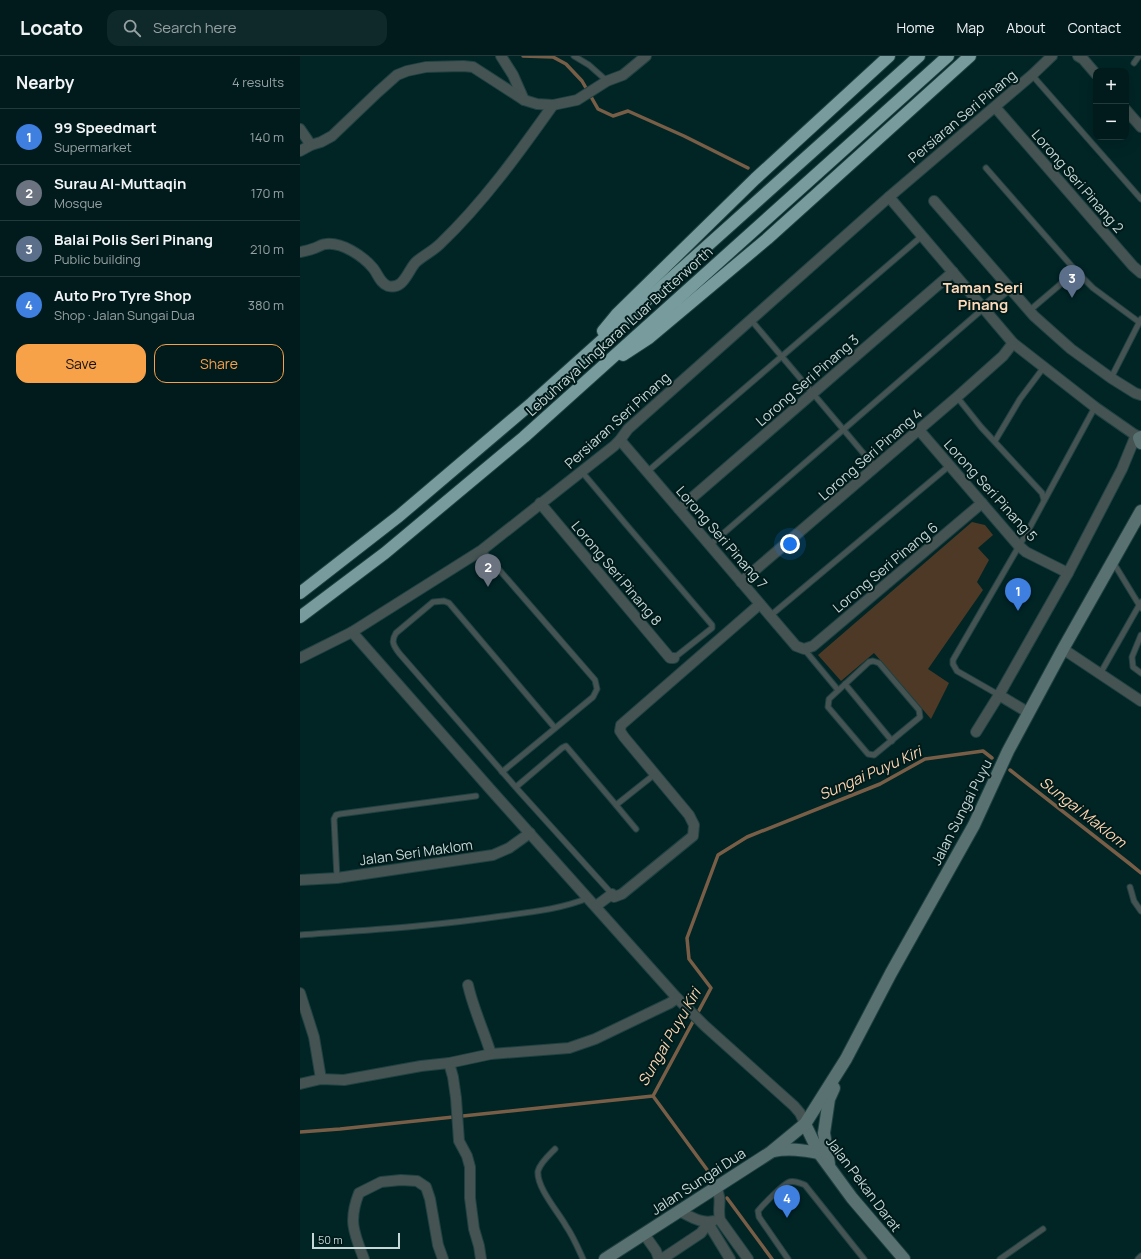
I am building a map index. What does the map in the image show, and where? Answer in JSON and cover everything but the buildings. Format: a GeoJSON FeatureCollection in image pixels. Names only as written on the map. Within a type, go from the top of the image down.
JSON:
{"type":"FeatureCollection","features":[{"type":"Feature","properties":{"kind":"highway"},"geometry":{"type":"LineString","coordinates":[[580,361],[617,314],[628,303],[755,179],[889,56]]}},
{"type":"Feature","properties":{"kind":"highway","name":"Lebuhraya Lingkaran Luar Butterworth"},"geometry":{"type":"LineString","coordinates":[[300,617],[391,548],[524,437],[948,56]]}},
{"type":"Feature","properties":{"kind":"highway"},"geometry":{"type":"LineString","coordinates":[[593,374],[649,338],[761,244],[970,56]]}},
{"type":"Feature","properties":{"kind":"highway","name":"Lebuhraya Lingkaran Luar Butterworth"},"geometry":{"type":"LineString","coordinates":[[300,593],[398,516],[580,361],[918,57]]}},
{"type":"Feature","properties":{"kind":"main road","name":"Jalan Sungai Puyu"},"geometry":{"type":"LineString","coordinates":[[805,1124],[846,1059],[891,973],[974,825],[1008,751],[1063,649],[1141,511]]}},
{"type":"Feature","properties":{"kind":"main road"},"geometry":{"type":"LineString","coordinates":[[829,1167],[824,1133],[829,1099],[846,1059]]}},
{"type":"Feature","properties":{"kind":"main road","name":"Jalan Sungai Dua"},"geometry":{"type":"LineString","coordinates":[[605,1259],[771,1152],[805,1124]]}},
{"type":"Feature","properties":{"kind":"main road","name":"Jalan Pekan Darat"},"geometry":{"type":"LineString","coordinates":[[805,1124],[819,1153],[829,1167],[852,1198],[904,1259]]}},
{"type":"Feature","properties":{"kind":"main road"},"geometry":{"type":"LineString","coordinates":[[771,1152],[787,1149],[819,1153]]}},
{"type":"Feature","properties":{"kind":"street"},"geometry":{"type":"LineString","coordinates":[[501,56],[513,75],[524,100]]}},
{"type":"Feature","properties":{"kind":"street"},"geometry":{"type":"LineString","coordinates":[[300,151],[332,136],[397,75],[407,71],[426,67],[463,66],[474,68],[524,100],[537,104],[553,105],[577,100],[604,82],[623,75],[646,56]]}},
{"type":"Feature","properties":{"kind":"street","name":"Persiaran Seri Pinang"},"geometry":{"type":"LineString","coordinates":[[300,658],[352,632],[482,550],[582,472],[620,440],[628,429],[889,197],[1032,75],[1052,56]]}},
{"type":"Feature","properties":{"kind":"street"},"geometry":{"type":"LineString","coordinates":[[1078,56],[1083,59],[1093,71]]}},
{"type":"Feature","properties":{"kind":"street"},"geometry":{"type":"LineString","coordinates":[[300,252],[313,249],[324,244],[337,244],[361,257],[373,268],[381,282],[388,286],[396,286],[408,276],[412,266],[439,245],[453,231],[525,145],[553,105]]}},
{"type":"Feature","properties":{"kind":"street","name":"Lorong Seri Pinang 2"},"geometry":{"type":"LineString","coordinates":[[995,107],[1141,273]]}},
{"type":"Feature","properties":{"kind":"street"},"geometry":{"type":"LineString","coordinates":[[1129,113],[1141,127]]}},
{"type":"Feature","properties":{"kind":"street"},"geometry":{"type":"LineString","coordinates":[[300,129],[312,145]]}},
{"type":"Feature","properties":{"kind":"street"},"geometry":{"type":"LineString","coordinates":[[889,197],[1013,343],[1095,407],[1140,438],[1122,469],[1068,573],[999,695],[976,732]]}},
{"type":"Feature","properties":{"kind":"street"},"geometry":{"type":"LineString","coordinates":[[934,202],[1029,311],[1071,349],[1111,378],[1135,393],[1141,395]]}},
{"type":"Feature","properties":{"kind":"street","name":"Lorong Seri Pinang 3"},"geometry":{"type":"LineString","coordinates":[[679,509],[953,272]]}},
{"type":"Feature","properties":{"kind":"street"},"geometry":{"type":"LineString","coordinates":[[984,308],[1008,288]]}},
{"type":"Feature","properties":{"kind":"street","name":"Lorong Seri Pinang 4"},"geometry":{"type":"LineString","coordinates":[[741,582],[957,397],[1003,356],[1013,343]]}},
{"type":"Feature","properties":{"kind":"street","name":"Lorong Seri Pinang 5"},"geometry":{"type":"LineString","coordinates":[[919,430],[1018,545],[1026,552],[1068,573]]}},
{"type":"Feature","properties":{"kind":"street","name":"Lorong Seri Pinang 7"},"geometry":{"type":"LineString","coordinates":[[620,440],[796,646],[804,649]]}},
{"type":"Feature","properties":{"kind":"street","name":"Lorong Seri Pinang 6"},"geometry":{"type":"LineString","coordinates":[[804,649],[813,646],[982,503]]}},
{"type":"Feature","properties":{"kind":"street","name":"Lorong Seri Pinang 8"},"geometry":{"type":"LineString","coordinates":[[540,504],[670,658],[674,658]]}},
{"type":"Feature","properties":{"kind":"street"},"geometry":{"type":"LineString","coordinates":[[596,906],[612,894],[614,896],[622,894],[692,836],[694,825],[689,815],[624,737],[620,731],[621,725],[760,604]]}},
{"type":"Feature","properties":{"kind":"street"},"geometry":{"type":"LineString","coordinates":[[352,632],[680,1000],[705,1026],[794,1106],[800,1113],[805,1124]]}},
{"type":"Feature","properties":{"kind":"street"},"geometry":{"type":"LineString","coordinates":[[1063,649],[1141,701]]}},
{"type":"Feature","properties":{"kind":"street"},"geometry":{"type":"LineString","coordinates":[[999,695],[1029,713]]}},
{"type":"Feature","properties":{"kind":"street","name":"Jalan Seri Maklom"},"geometry":{"type":"LineString","coordinates":[[300,880],[337,878],[493,855],[509,848],[530,833]]}},
{"type":"Feature","properties":{"kind":"street"},"geometry":{"type":"LineString","coordinates":[[468,985],[472,1001],[491,1054]]}},
{"type":"Feature","properties":{"kind":"street"},"geometry":{"type":"LineString","coordinates":[[300,993],[314,1037],[321,1079]]}},
{"type":"Feature","properties":{"kind":"street"},"geometry":{"type":"LineString","coordinates":[[300,1084],[321,1079],[344,1080],[421,1066],[449,1063],[491,1054],[569,1048],[595,1039],[670,1003],[680,1000]]}},
{"type":"Feature","properties":{"kind":"street"},"geometry":{"type":"LineString","coordinates":[[449,1063],[453,1078],[459,1141],[467,1156],[470,1167],[470,1198],[474,1229],[481,1259]]}},
{"type":"Feature","properties":{"kind":"street"},"geometry":{"type":"LineString","coordinates":[[364,1259],[354,1233],[353,1218],[356,1200],[359,1193],[382,1182],[401,1180],[418,1181],[426,1187],[430,1198],[438,1245],[443,1259]]}},
{"type":"Feature","properties":{"kind":"street"},"geometry":{"type":"LineString","coordinates":[[716,1188],[721,1199],[718,1212],[720,1220],[748,1259]]}},
{"type":"Feature","properties":{"kind":"street"},"geometry":{"type":"LineString","coordinates":[[679,1211],[708,1223],[720,1220]]}},
{"type":"Feature","properties":{"kind":"street"},"geometry":{"type":"LineString","coordinates":[[662,1259],[701,1234],[708,1223]]}},
{"type":"Feature","properties":{"kind":"street"},"geometry":{"type":"LineString","coordinates":[[708,1223],[730,1259]]}},
{"type":"Feature","properties":{"kind":"street"},"geometry":{"type":"LineString","coordinates":[[644,1234],[656,1251],[658,1259]]}},
{"type":"Feature","properties":{"kind":"lane"},"geometry":{"type":"LineString","coordinates":[[574,56],[588,65],[604,82]]}},
{"type":"Feature","properties":{"kind":"lane"},"geometry":{"type":"LineString","coordinates":[[1134,63],[1139,56]]}},
{"type":"Feature","properties":{"kind":"lane"},"geometry":{"type":"LineString","coordinates":[[1032,75],[1141,199]]}},
{"type":"Feature","properties":{"kind":"lane"},"geometry":{"type":"LineString","coordinates":[[986,168],[1076,271],[1093,288],[1140,320],[1111,378]]}},
{"type":"Feature","properties":{"kind":"lane"},"geometry":{"type":"LineString","coordinates":[[647,472],[922,236]]}},
{"type":"Feature","properties":{"kind":"lane"},"geometry":{"type":"LineString","coordinates":[[1029,311],[1076,271]]}},
{"type":"Feature","properties":{"kind":"lane"},"geometry":{"type":"LineString","coordinates":[[710,545],[844,431],[984,308]]}},
{"type":"Feature","properties":{"kind":"lane"},"geometry":{"type":"LineString","coordinates":[[751,320],[875,467]]}},
{"type":"Feature","properties":{"kind":"lane"},"geometry":{"type":"LineString","coordinates":[[995,442],[1020,399],[1044,367]]}},
{"type":"Feature","properties":{"kind":"lane"},"geometry":{"type":"LineString","coordinates":[[957,397],[995,442],[1042,492],[1044,500]]}},
{"type":"Feature","properties":{"kind":"lane"},"geometry":{"type":"LineString","coordinates":[[999,695],[956,671],[953,660],[1095,407]]}},
{"type":"Feature","properties":{"kind":"lane"},"geometry":{"type":"LineString","coordinates":[[770,616],[949,466]]}},
{"type":"Feature","properties":{"kind":"lane"},"geometry":{"type":"LineString","coordinates":[[582,472],[712,625],[712,628],[674,658]]}},
{"type":"Feature","properties":{"kind":"lane"},"geometry":{"type":"LineString","coordinates":[[482,550],[595,680],[597,689],[592,697],[502,772]]}},
{"type":"Feature","properties":{"kind":"lane"},"geometry":{"type":"LineString","coordinates":[[1100,674],[1140,605],[1112,562]]}},
{"type":"Feature","properties":{"kind":"lane"},"geometry":{"type":"LineString","coordinates":[[555,728],[449,603],[444,601],[433,602],[396,633],[392,639],[393,646],[502,772],[612,894]]}},
{"type":"Feature","properties":{"kind":"lane"},"geometry":{"type":"LineString","coordinates":[[1141,635],[1132,658],[1133,667],[1141,673]]}},
{"type":"Feature","properties":{"kind":"lane"},"geometry":{"type":"LineString","coordinates":[[804,649],[838,690]]}},
{"type":"Feature","properties":{"kind":"lane"},"geometry":{"type":"LineString","coordinates":[[873,661],[879,663],[919,710],[920,717],[874,756],[868,754],[828,707],[829,699],[838,690],[869,662],[873,661]]}},
{"type":"Feature","properties":{"kind":"lane"},"geometry":{"type":"LineString","coordinates":[[845,684],[892,741]]}},
{"type":"Feature","properties":{"kind":"lane"},"geometry":{"type":"LineString","coordinates":[[516,787],[566,746],[636,829]]}},
{"type":"Feature","properties":{"kind":"lane"},"geometry":{"type":"LineString","coordinates":[[616,805],[655,774]]}},
{"type":"Feature","properties":{"kind":"lane"},"geometry":{"type":"LineString","coordinates":[[337,878],[334,819],[336,815],[476,796]]}},
{"type":"Feature","properties":{"kind":"lane"},"geometry":{"type":"LineString","coordinates":[[1130,887],[1134,901],[1141,911]]}},
{"type":"Feature","properties":{"kind":"lane"},"geometry":{"type":"LineString","coordinates":[[300,935],[471,921],[560,908],[588,898]]}},
{"type":"Feature","properties":{"kind":"lane"},"geometry":{"type":"LineString","coordinates":[[554,1149],[545,1158],[538,1171],[541,1185],[567,1226],[583,1259]]}},
{"type":"Feature","properties":{"kind":"lane"},"geometry":{"type":"LineString","coordinates":[[788,1259],[759,1217],[758,1211],[789,1182],[798,1182],[805,1185],[864,1259]]}},
{"type":"Feature","properties":{"kind":"lane"},"geometry":{"type":"LineString","coordinates":[[1000,1259],[1043,1229]]}},
{"type":"Feature","properties":{"kind":"lane"},"geometry":{"type":"LineString","coordinates":[[1138,1259],[1141,1256]]}},
{"type":"Feature","properties":{"kind":"shaded area"},"geometry":{"type":"Polygon","coordinates":[[[972,522],[985,525],[993,535],[978,548],[989,560],[977,582],[983,590],[928,669],[949,683],[931,719],[874,653],[841,681],[818,655],[972,522]]]}},
{"type":"Feature","properties":{"kind":"waterway"},"geometry":{"type":"LineString","coordinates":[[523,56],[553,57],[566,64],[582,81],[598,109],[613,116],[628,111],[684,136],[748,168]]}},
{"type":"Feature","properties":{"kind":"waterway","name":"Sungai Puyu Kiri"},"geometry":{"type":"LineString","coordinates":[[300,1132],[653,1096],[711,988],[689,959],[687,938],[718,855],[747,837],[880,784],[925,759],[983,751],[992,758]]}},
{"type":"Feature","properties":{"kind":"waterway","name":"Sungai Maklom"},"geometry":{"type":"LineString","coordinates":[[1010,770],[1141,873]]}},
{"type":"Feature","properties":{"kind":"waterway"},"geometry":{"type":"LineString","coordinates":[[653,1096],[708,1171]]}},
{"type":"Feature","properties":{"kind":"waterway"},"geometry":{"type":"LineString","coordinates":[[727,1198],[772,1259]]}},
{"type":"Feature","properties":{"kind":"place","name":"Balai Polis Seri Pinang"},"geometry":{"type":"Point","coordinates":[1072,298]}},
{"type":"Feature","properties":{"kind":"place","name":"Surau Al-Muttaqin"},"geometry":{"type":"Point","coordinates":[488,587]}},
{"type":"Feature","properties":{"kind":"place","name":"99 Speedmart"},"geometry":{"type":"Point","coordinates":[1018,611]}},
{"type":"Feature","properties":{"kind":"place","name":"Auto Pro Tyre Shop"},"geometry":{"type":"Point","coordinates":[787,1218]}},
{"type":"Feature","properties":{"kind":"district","name":"Taman Seri Pinang"},"geometry":{"type":"Point","coordinates":[983,296]}}]}
